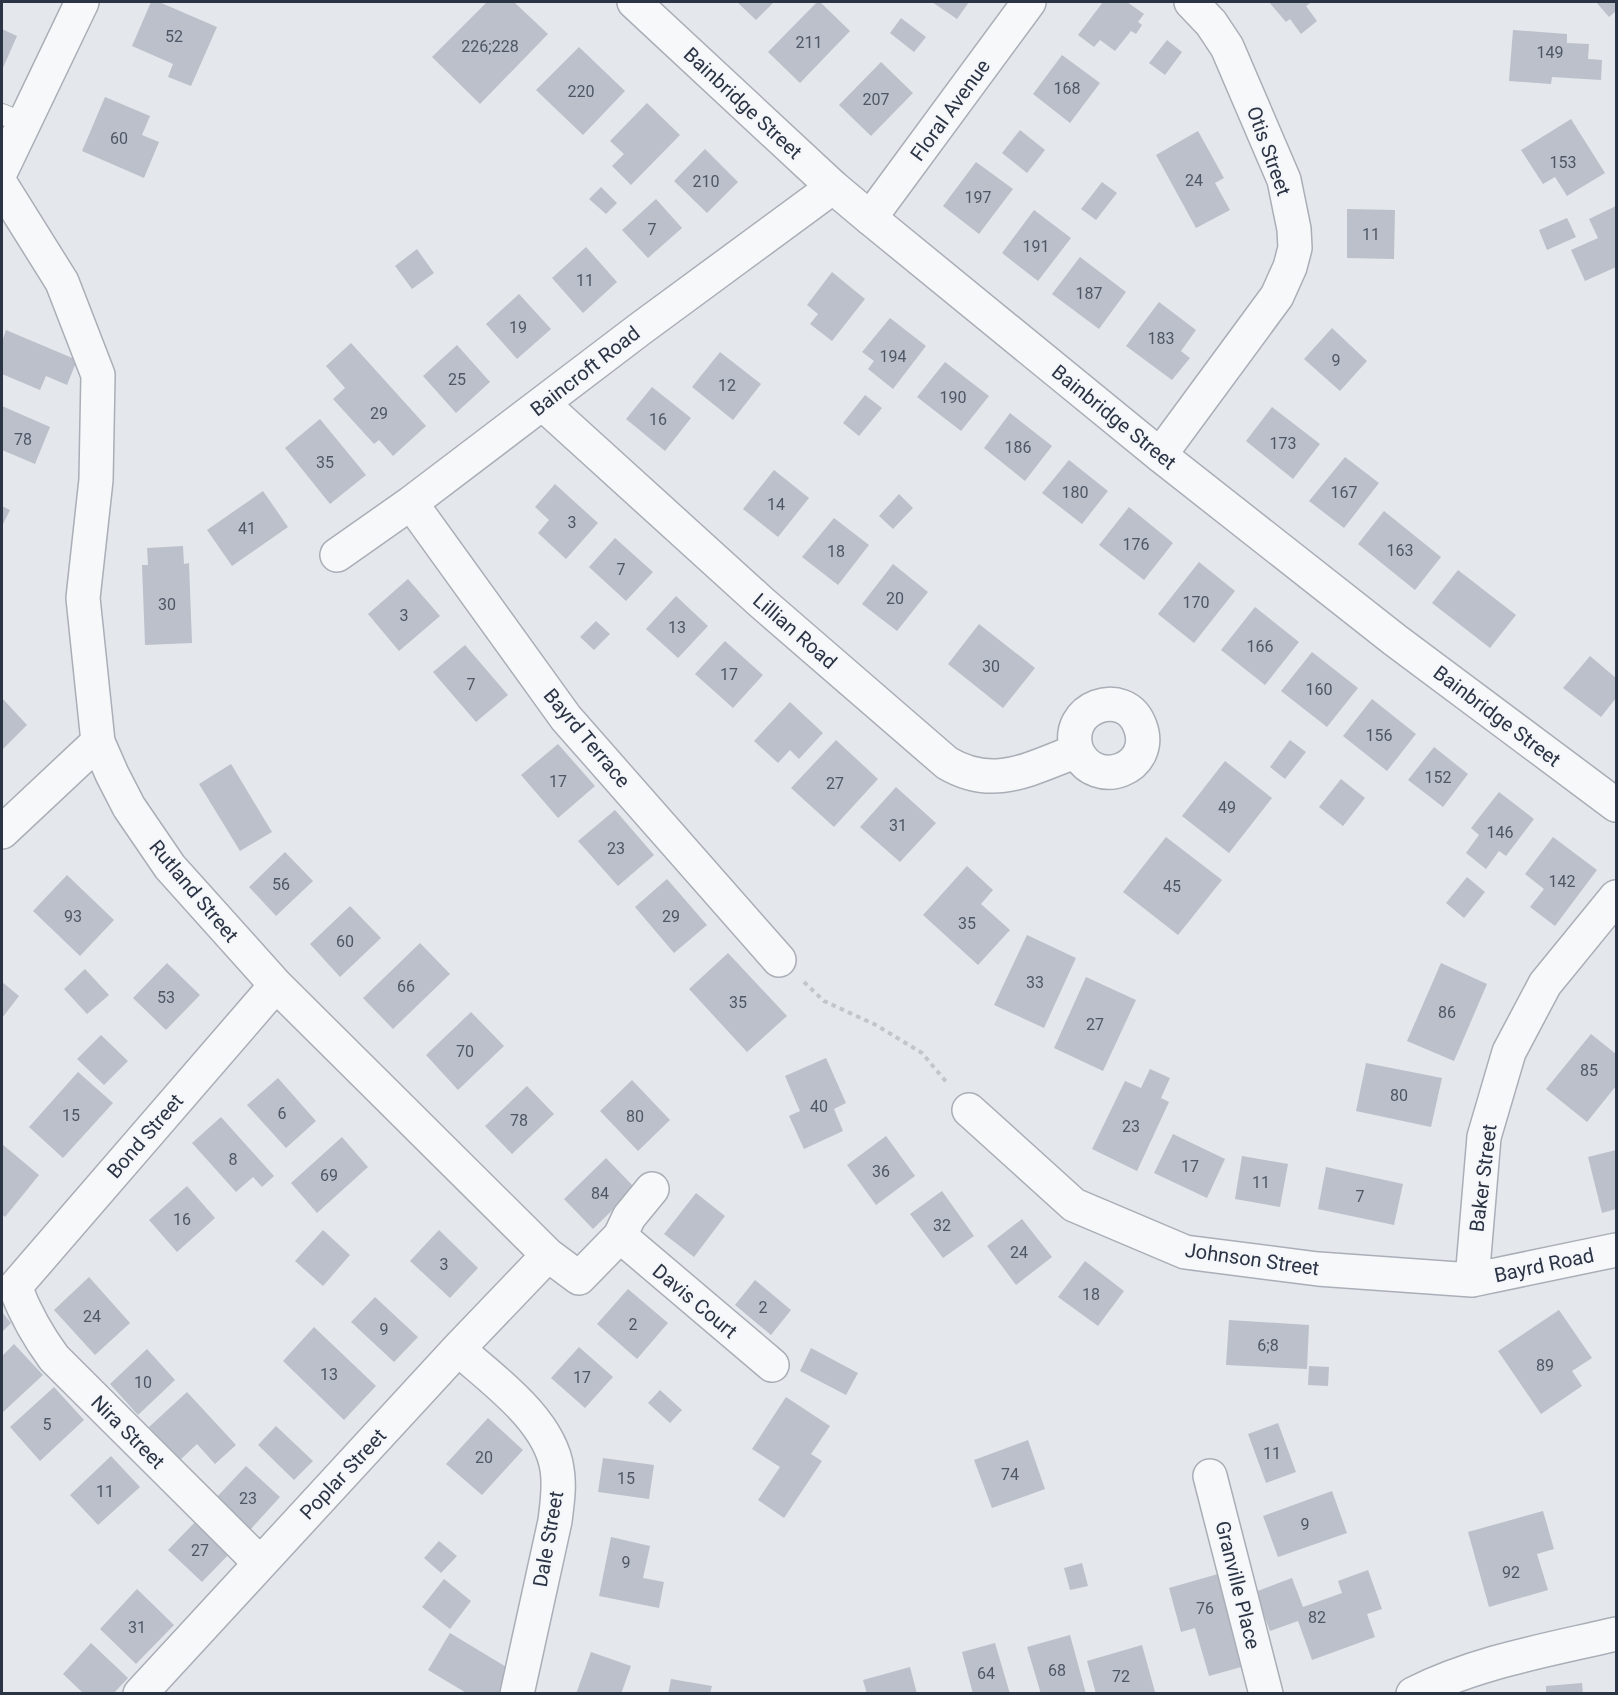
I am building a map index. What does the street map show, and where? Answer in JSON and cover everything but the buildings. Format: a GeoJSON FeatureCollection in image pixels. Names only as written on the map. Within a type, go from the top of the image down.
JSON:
{"type":"FeatureCollection","features":[{"type":"Feature","properties":{"kind":"street"},"geometry":{"type":"LineString","coordinates":[[2,169],[12,118],[82,2]]}},
{"type":"Feature","properties":{"kind":"street","name":"Bainbridge Street"},"geometry":{"type":"LineString","coordinates":[[634,2],[833,187],[1160,455],[1395,640],[1617,805]]}},
{"type":"Feature","properties":{"kind":"street","name":"Floral Avenue"},"geometry":{"type":"LineString","coordinates":[[870,218],[1029,2]]}},
{"type":"Feature","properties":{"kind":"street","name":"Otis Street"},"geometry":{"type":"LineString","coordinates":[[1160,455],[1277,296],[1290,267],[1295,248],[1294,229],[1284,180],[1250,98],[1227,46],[1211,23],[1191,2]]}},
{"type":"Feature","properties":{"kind":"street","name":"Rutland Street"},"geometry":{"type":"LineString","coordinates":[[2,186],[62,282],[98,375],[96,480],[83,598],[98,742],[129,807],[170,867],[276,985],[548,1255],[579,1278],[620,1236]]}},
{"type":"Feature","properties":{"kind":"street","name":"Baincroft Road"},"geometry":{"type":"LineString","coordinates":[[337,555],[411,503],[640,328],[833,187]]}},
{"type":"Feature","properties":{"kind":"street","name":"Lillian Road"},"geometry":{"type":"LineString","coordinates":[[543,404],[761,602],[947,763],[976,776],[992,777],[1025,771],[1077,751]]}},
{"type":"Feature","properties":{"kind":"street","name":"Bayrd Terrace"},"geometry":{"type":"LineString","coordinates":[[411,503],[566,718],[779,960]]}},
{"type":"Feature","properties":{"kind":"street"},"geometry":{"type":"LineString","coordinates":[[2,832],[98,742]]}},
{"type":"Feature","properties":{"kind":"street","name":"Baker Street"},"geometry":{"type":"LineString","coordinates":[[1472,1281],[1484,1137],[1509,1052],[1545,984],[1617,897]]}},
{"type":"Feature","properties":{"kind":"street","name":"Bond Street"},"geometry":{"type":"LineString","coordinates":[[15,1287],[276,985]]}},
{"type":"Feature","properties":{"kind":"street","name":"Johnson Street"},"geometry":{"type":"LineString","coordinates":[[969,1110],[1074,1205],[1185,1252],[1318,1269],[1472,1281]]}},
{"type":"Feature","properties":{"kind":"street"},"geometry":{"type":"LineString","coordinates":[[620,1236],[629,1217],[652,1189]]}},
{"type":"Feature","properties":{"kind":"street","name":"Davis Court"},"geometry":{"type":"LineString","coordinates":[[620,1236],[772,1365]]}},
{"type":"Feature","properties":{"kind":"street","name":"Bayrd Road"},"geometry":{"type":"LineString","coordinates":[[1472,1281],[1617,1250]]}},
{"type":"Feature","properties":{"kind":"street","name":"Poplar Street"},"geometry":{"type":"LineString","coordinates":[[140,1694],[458,1349],[548,1255]]}},
{"type":"Feature","properties":{"kind":"street","name":"Nira Street"},"geometry":{"type":"LineString","coordinates":[[15,1287],[24,1312],[54,1358],[260,1563]]}},
{"type":"Feature","properties":{"kind":"street","name":"Dale Street"},"geometry":{"type":"LineString","coordinates":[[458,1349],[511,1396],[533,1419],[548,1439],[557,1468],[558,1492],[555,1521],[517,1694]]}},
{"type":"Feature","properties":{"kind":"street","name":"Granville Place"},"geometry":{"type":"LineString","coordinates":[[1210,1476],[1266,1694]]}},
{"type":"Feature","properties":{"kind":"street"},"geometry":{"type":"LineString","coordinates":[[1413,1694],[1440,1680],[1502,1662],[1617,1634]]}},
{"type":"Feature","properties":{"kind":"path"},"geometry":{"type":"LineString","coordinates":[[779,960],[824,1001],[876,1025],[922,1053],[969,1110]]}}]}
